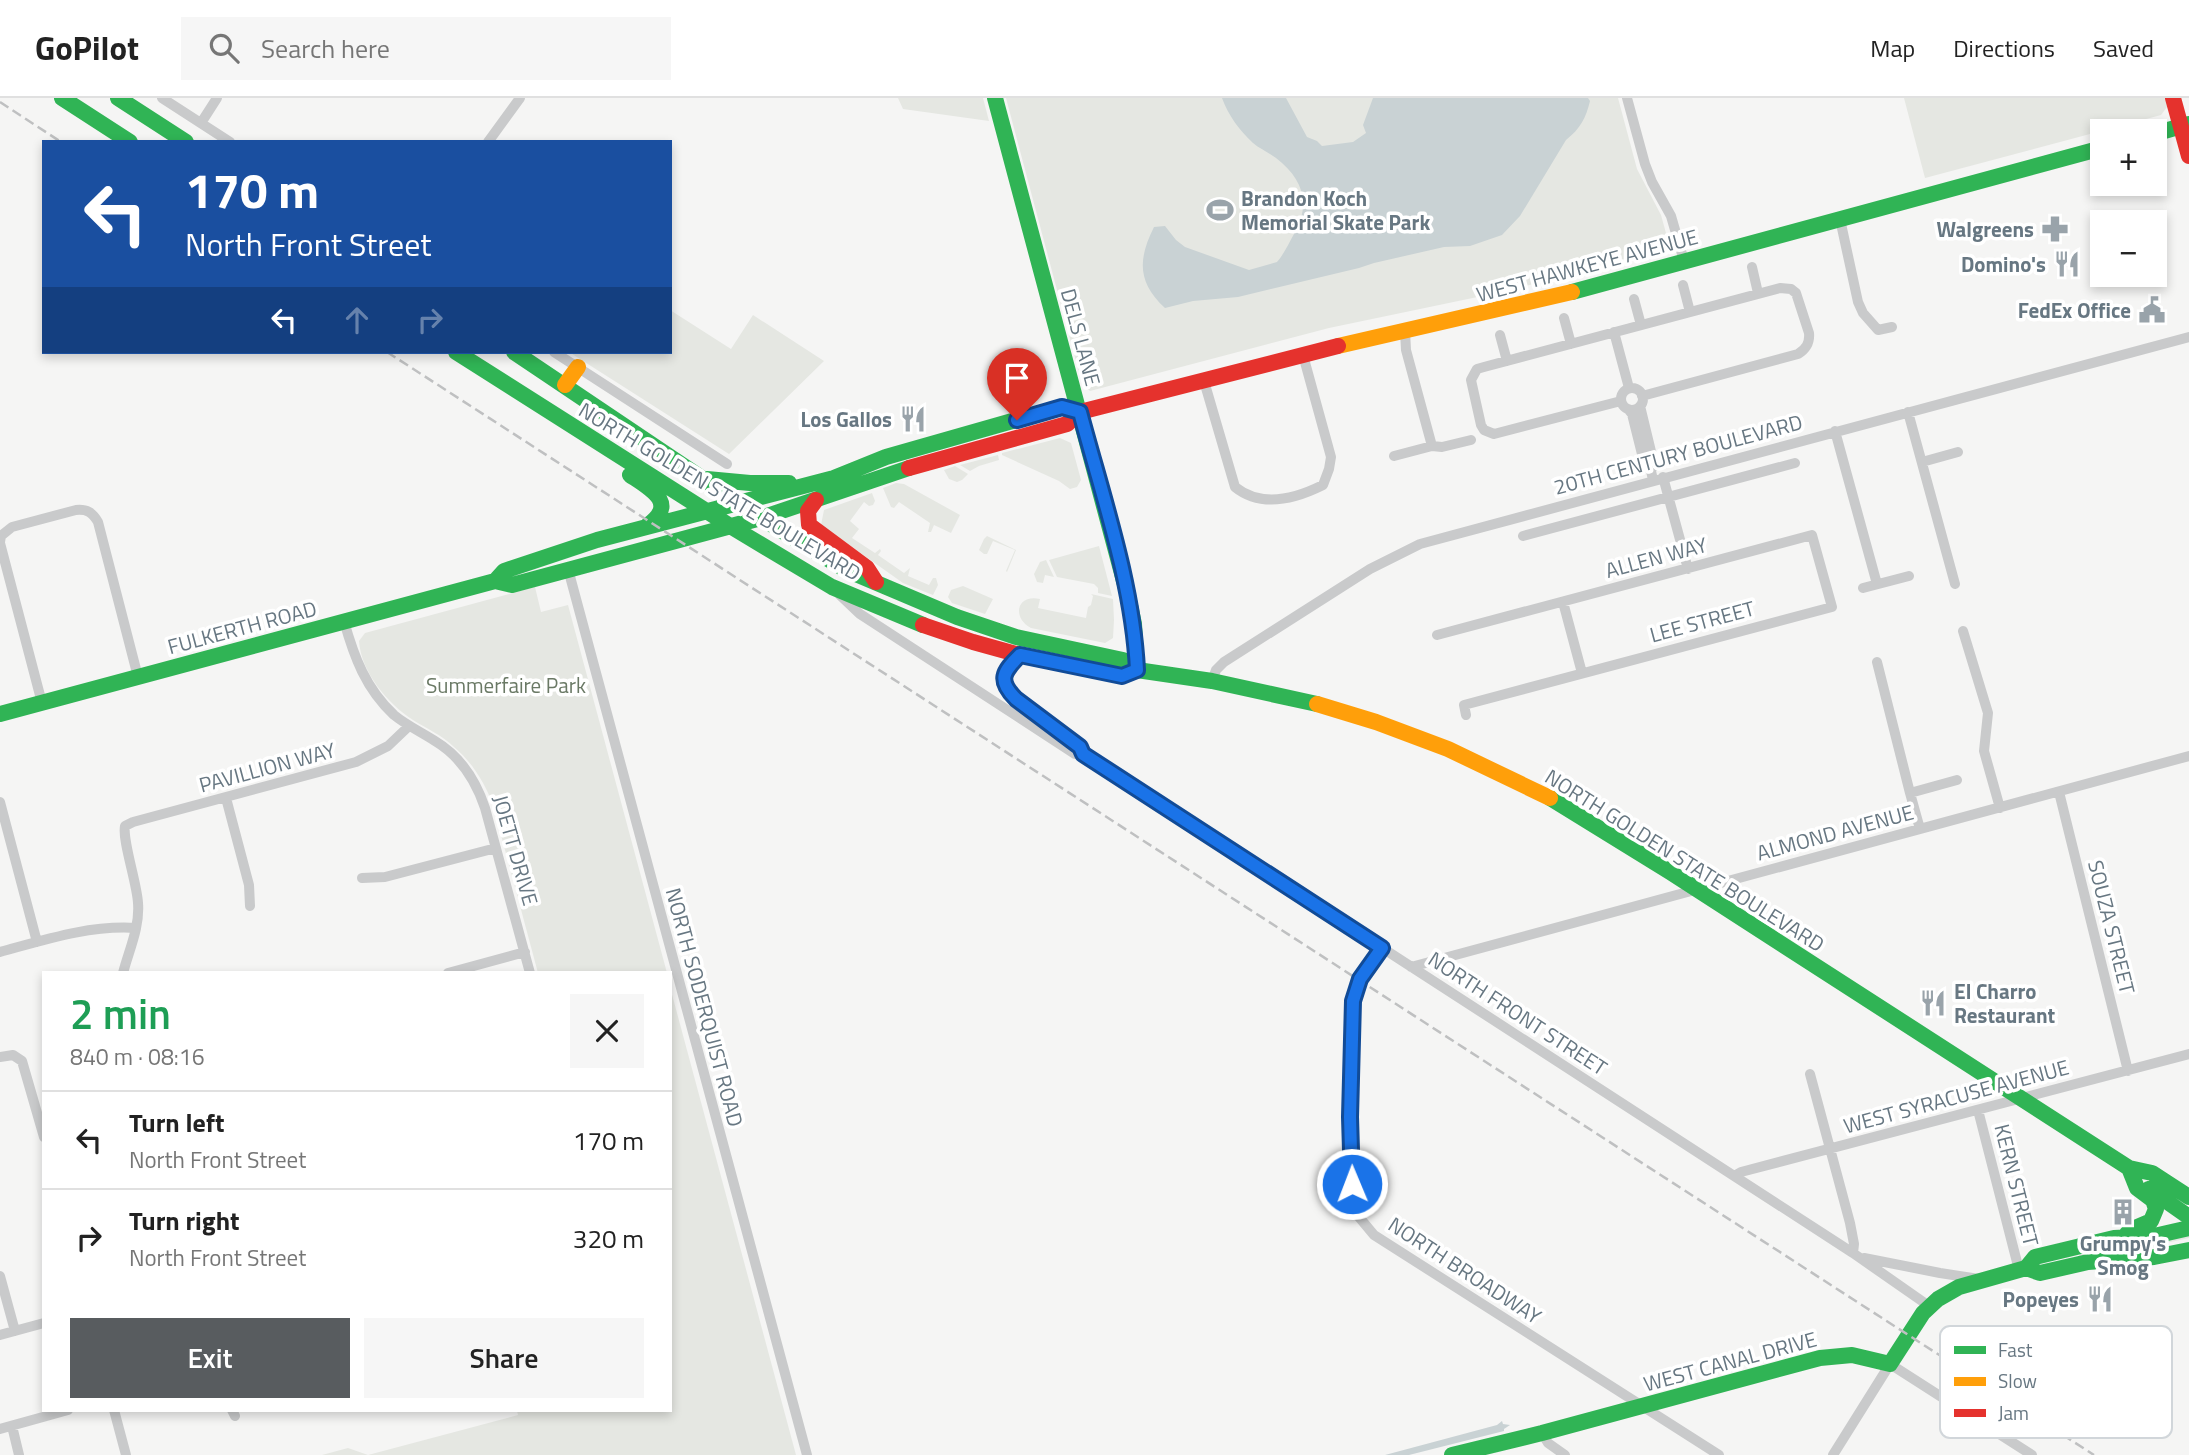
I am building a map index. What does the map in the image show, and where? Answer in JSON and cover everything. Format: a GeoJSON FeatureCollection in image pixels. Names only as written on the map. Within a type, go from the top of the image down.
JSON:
{"type":"FeatureCollection","features":[{"type":"Feature","properties":{"kind":"street"},"geometry":{"type":"LineString","coordinates":[[62,98],[127,140]]}},
{"type":"Feature","properties":{"kind":"street"},"geometry":{"type":"LineString","coordinates":[[118,98],[183,140]]}},
{"type":"Feature","properties":{"kind":"street"},"geometry":{"type":"LineString","coordinates":[[162,98],[227,140]]}},
{"type":"Feature","properties":{"kind":"street"},"geometry":{"type":"LineString","coordinates":[[201,123],[217,98]]}},
{"type":"Feature","properties":{"kind":"street"},"geometry":{"type":"LineString","coordinates":[[489,140],[520,98]]}},
{"type":"Feature","properties":{"kind":"street","name":"DELS LANE"},"geometry":{"type":"LineString","coordinates":[[995,98],[1130,602],[1137,670]]}},
{"type":"Feature","properties":{"kind":"street"},"geometry":{"type":"LineString","coordinates":[[1626,98],[1648,172],[1671,216],[1684,261]]}},
{"type":"Feature","properties":{"kind":"street"},"geometry":{"type":"LineString","coordinates":[[2173,98],[2185,125],[2189,156]]}},
{"type":"Feature","properties":{"kind":"street"},"geometry":{"type":"LineString","coordinates":[[2167,130],[2185,125]]}},
{"type":"Feature","properties":{"kind":"street","name":"WEST HAWKEYE AVENUE"},"geometry":{"type":"LineString","coordinates":[[730,526],[816,500],[900,470],[1067,424],[1080,412],[1303,355],[1543,300],[2090,151]]}},
{"type":"Feature","properties":{"kind":"street"},"geometry":{"type":"LineString","coordinates":[[1840,219],[1858,302],[1863,313],[1878,330],[1892,327]]}},
{"type":"Feature","properties":{"kind":"street"},"geometry":{"type":"LineString","coordinates":[[1752,267],[1758,293]]}},
{"type":"Feature","properties":{"kind":"street"},"geometry":{"type":"LineString","coordinates":[[1683,285],[1690,312]]}},
{"type":"Feature","properties":{"kind":"street"},"geometry":{"type":"LineString","coordinates":[[1780,288],[1791,289],[1796,293],[1809,333],[1809,340],[1803,351],[1641,401],[1634,409],[1624,405],[1499,434],[1489,433],[1481,425],[1471,380],[1477,369],[1758,293],[1780,288]]}},
{"type":"Feature","properties":{"kind":"street"},"geometry":{"type":"LineString","coordinates":[[1634,299],[1641,325]]}},
{"type":"Feature","properties":{"kind":"street"},"geometry":{"type":"LineString","coordinates":[[1564,318],[1571,344]]}},
{"type":"Feature","properties":{"kind":"street"},"geometry":{"type":"LineString","coordinates":[[1405,331],[1406,350],[1432,446]]}},
{"type":"Feature","properties":{"kind":"street"},"geometry":{"type":"LineString","coordinates":[[1614,332],[1629,388]]}},
{"type":"Feature","properties":{"kind":"street"},"geometry":{"type":"LineString","coordinates":[[1500,335],[1507,361]]}},
{"type":"Feature","properties":{"kind":"street","name":"20TH CENTURY BOULEVARD"},"geometry":{"type":"LineString","coordinates":[[1212,681],[1216,670],[1224,662],[1370,569],[1409,548],[1656,476],[2189,337]]}},
{"type":"Feature","properties":{"kind":"street","name":"NORTH GOLDEN STATE BOULEVARD"},"geometry":{"type":"LineString","coordinates":[[459,354],[730,526],[832,587],[937,631],[1020,655],[1122,676],[1137,670]]}},
{"type":"Feature","properties":{"kind":"street","name":"NORTH GOLDEN STATE BOULEVARD"},"geometry":{"type":"LineString","coordinates":[[517,354],[827,561],[957,617],[1033,641],[1123,660],[1137,670],[1212,681],[1332,708],[1448,749],[1545,795],[1698,890],[2021,1099],[2131,1173],[2189,1217]]}},
{"type":"Feature","properties":{"kind":"street"},"geometry":{"type":"LineString","coordinates":[[557,354],[727,464]]}},
{"type":"Feature","properties":{"kind":"street"},"geometry":{"type":"LineString","coordinates":[[1204,380],[1235,487],[1246,496],[1263,500],[1287,498],[1323,485],[1331,457],[1303,355]]}},
{"type":"Feature","properties":{"kind":"street"},"geometry":{"type":"LineString","coordinates":[[565,385],[578,367]]}},
{"type":"Feature","properties":{"kind":"street"},"geometry":{"type":"LineString","coordinates":[[1656,476],[1640,412],[1641,401],[1636,388],[1629,388],[1621,394],[1624,405],[1632,414],[1645,466],[1656,476],[1669,497],[1688,569]]}},
{"type":"Feature","properties":{"kind":"street"},"geometry":{"type":"LineString","coordinates":[[528,398],[562,431],[655,492],[663,510],[654,521],[642,527]]}},
{"type":"Feature","properties":{"kind":"street","name":"WEST HAWKEYE AVENUE"},"geometry":{"type":"LineString","coordinates":[[740,503],[834,478],[886,457],[1062,407],[1080,412]]}},
{"type":"Feature","properties":{"kind":"street"},"geometry":{"type":"LineString","coordinates":[[1908,411],[1955,584]]}},
{"type":"Feature","properties":{"kind":"street"},"geometry":{"type":"LineString","coordinates":[[1835,431],[1877,584]]}},
{"type":"Feature","properties":{"kind":"street"},"geometry":{"type":"LineString","coordinates":[[1394,456],[1471,440]]}},
{"type":"Feature","properties":{"kind":"street"},"geometry":{"type":"LineString","coordinates":[[1922,462],[1958,452]]}},
{"type":"Feature","properties":{"kind":"street"},"geometry":{"type":"LineString","coordinates":[[1523,536],[1795,463]]}},
{"type":"Feature","properties":{"kind":"street"},"geometry":{"type":"LineString","coordinates":[[705,479],[768,483],[834,478]]}},
{"type":"Feature","properties":{"kind":"street"},"geometry":{"type":"LineString","coordinates":[[816,500],[807,512],[810,525],[867,568],[876,582]]}},
{"type":"Feature","properties":{"kind":"street","name":"FULKERTH ROAD"},"geometry":{"type":"LineString","coordinates":[[495,581],[504,571],[587,542],[740,503]]}},
{"type":"Feature","properties":{"kind":"street"},"geometry":{"type":"LineString","coordinates":[[42,703],[0,540],[12,527],[76,510],[90,512],[98,522],[138,677]]}},
{"type":"Feature","properties":{"kind":"street","name":"FULKERTH ROAD"},"geometry":{"type":"LineString","coordinates":[[0,714],[495,581],[512,584],[730,526]]}},
{"type":"Feature","properties":{"kind":"street","name":"ALLEN WAY"},"geometry":{"type":"LineString","coordinates":[[1437,635],[1812,536],[1832,607]]}},
{"type":"Feature","properties":{"kind":"street","name":"NORTH SODERQUIST ROAD"},"geometry":{"type":"LineString","coordinates":[[568,569],[807,1455]]}},
{"type":"Feature","properties":{"kind":"street"},"geometry":{"type":"LineString","coordinates":[[1863,588],[1909,576]]}},
{"type":"Feature","properties":{"kind":"street","name":"NORTH FRONT STREET"},"geometry":{"type":"LineString","coordinates":[[832,587],[860,614],[1075,754],[1083,754],[1856,1255],[1929,1306]]}},
{"type":"Feature","properties":{"kind":"street"},"geometry":{"type":"LineString","coordinates":[[1563,602],[1582,673]]}},
{"type":"Feature","properties":{"kind":"street","name":"LEE STREET"},"geometry":{"type":"LineString","coordinates":[[1466,715],[1464,705],[1832,607]]}},
{"type":"Feature","properties":{"kind":"street","name":"JOETT DRIVE"},"geometry":{"type":"LineString","coordinates":[[344,621],[353,652],[368,684],[390,711],[438,743],[465,768],[481,795],[530,971]]}},
{"type":"Feature","properties":{"kind":"street"},"geometry":{"type":"LineString","coordinates":[[1964,631],[1988,713],[1984,751],[2000,808]]}},
{"type":"Feature","properties":{"kind":"street","name":"NORTH FRONT STREET"},"geometry":{"type":"LineString","coordinates":[[1020,655],[1004,674],[1006,688],[1016,699],[1080,747],[1083,754]]}},
{"type":"Feature","properties":{"kind":"street"},"geometry":{"type":"LineString","coordinates":[[1877,662],[1920,829]]}},
{"type":"Feature","properties":{"kind":"street","name":"PAVILLION WAY"},"geometry":{"type":"LineString","coordinates":[[136,928],[137,890],[124,835],[125,827],[133,822],[356,762],[388,746],[409,726]]}},
{"type":"Feature","properties":{"kind":"street","name":"ALMOND AVENUE"},"geometry":{"type":"LineString","coordinates":[[1411,967],[2189,756]]}},
{"type":"Feature","properties":{"kind":"street"},"geometry":{"type":"LineString","coordinates":[[1910,793],[1957,780]]}},
{"type":"Feature","properties":{"kind":"street","name":"SOUZA STREET"},"geometry":{"type":"LineString","coordinates":[[2059,792],[2128,1071]]}},
{"type":"Feature","properties":{"kind":"street"},"geometry":{"type":"LineString","coordinates":[[226,798],[249,885],[250,906]]}},
{"type":"Feature","properties":{"kind":"street"},"geometry":{"type":"LineString","coordinates":[[0,802],[4,833],[37,942]]}},
{"type":"Feature","properties":{"kind":"street"},"geometry":{"type":"LineString","coordinates":[[362,878],[385,877],[496,848]]}},
{"type":"Feature","properties":{"kind":"street"},"geometry":{"type":"LineString","coordinates":[[0,952],[90,930],[136,928],[124,971]]}},
{"type":"Feature","properties":{"kind":"street","name":"NORTH BROADWAY"},"geometry":{"type":"LineString","coordinates":[[1382,948],[1358,983],[1352,1008],[1352,1184],[1359,1217],[1374,1235],[1719,1455]]}},
{"type":"Feature","properties":{"kind":"street"},"geometry":{"type":"LineString","coordinates":[[455,971],[525,952]]}},
{"type":"Feature","properties":{"kind":"street","name":"WEST SYRACUSE AVENUE"},"geometry":{"type":"LineString","coordinates":[[1734,1176],[2189,1054]]}},
{"type":"Feature","properties":{"kind":"street"},"geometry":{"type":"LineString","coordinates":[[0,1058],[13,1055],[22,1061],[42,1131]]}},
{"type":"Feature","properties":{"kind":"street"},"geometry":{"type":"LineString","coordinates":[[1810,1074],[1854,1238],[1856,1255],[1985,1280]]}},
{"type":"Feature","properties":{"kind":"street","name":"KERN STREET"},"geometry":{"type":"LineString","coordinates":[[1978,1110],[2022,1269]]}},
{"type":"Feature","properties":{"kind":"street"},"geometry":{"type":"LineString","coordinates":[[2123,1238],[2130,1230],[2149,1223],[2156,1213],[2154,1202],[2137,1188],[2131,1173]]}},
{"type":"Feature","properties":{"kind":"street","name":"NORTH GOLDEN STATE BOULEVARD"},"geometry":{"type":"LineString","coordinates":[[2131,1173],[2151,1173],[2189,1197]]}},
{"type":"Feature","properties":{"kind":"street"},"geometry":{"type":"LineString","coordinates":[[1833,1455],[1908,1334],[1929,1306],[1951,1291],[2022,1269],[2035,1257],[2099,1241],[2154,1236],[2189,1228]]}},
{"type":"Feature","properties":{"kind":"street"},"geometry":{"type":"LineString","coordinates":[[2022,1269],[2040,1273],[2088,1262],[2189,1250]]}},
{"type":"Feature","properties":{"kind":"street"},"geometry":{"type":"LineString","coordinates":[[0,1276],[15,1331]]}},
{"type":"Feature","properties":{"kind":"street"},"geometry":{"type":"LineString","coordinates":[[0,1335],[42,1324]]}},
{"type":"Feature","properties":{"kind":"street","name":"WEST CANAL DRIVE"},"geometry":{"type":"LineString","coordinates":[[1452,1455],[1826,1357],[1861,1356],[1890,1364]]}},
{"type":"Feature","properties":{"kind":"street"},"geometry":{"type":"LineString","coordinates":[[1890,1364],[1940,1396]]}},
{"type":"Feature","properties":{"kind":"street"},"geometry":{"type":"LineString","coordinates":[[19,1455],[6,1428],[61,1412]]}},
{"type":"Feature","properties":{"kind":"street"},"geometry":{"type":"LineString","coordinates":[[115,1412],[126,1455]]}},
{"type":"Feature","properties":{"kind":"street"},"geometry":{"type":"LineString","coordinates":[[1542,1433],[1548,1443],[1565,1455]]}},
{"type":"Feature","properties":{"kind":"street"},"geometry":{"type":"LineString","coordinates":[[2005,1438],[2032,1455]]}},
{"type":"Feature","properties":{"kind":"green space"},"geometry":{"type":"Polygon","coordinates":[[[898,98],[983,98],[989,121],[903,109],[898,98]]]}},
{"type":"Feature","properties":{"kind":"green space"},"geometry":{"type":"Polygon","coordinates":[[[1006,98],[1618,98],[1637,169],[1661,215],[1669,244],[1662,249],[1511,290],[1329,328],[1090,391],[1082,384],[1006,98]]]}},
{"type":"Feature","properties":{"kind":"green space"},"geometry":{"type":"Polygon","coordinates":[[[1904,98],[2165,98],[2167,107],[2161,115],[2146,119],[2090,119],[2090,134],[1925,178],[1904,98]]]}},
{"type":"Feature","properties":{"kind":"green space"},"geometry":{"type":"Polygon","coordinates":[[[672,311],[731,349],[753,315],[824,361],[729,454],[572,354],[672,354],[672,311]]]}},
{"type":"Feature","properties":{"kind":"green space"},"geometry":{"type":"Polygon","coordinates":[[[1060,438],[1071,443],[1081,480],[1077,487],[1070,489],[1059,481],[1002,455],[1002,453],[1060,438]]]}},
{"type":"Feature","properties":{"kind":"green space"},"geometry":{"type":"Polygon","coordinates":[[[998,455],[999,460],[970,471],[960,465],[998,455]]]}},
{"type":"Feature","properties":{"kind":"green space"},"geometry":{"type":"Polygon","coordinates":[[[955,466],[968,474],[957,482],[949,479],[944,470],[955,466]]]}},
{"type":"Feature","properties":{"kind":"green space"},"geometry":{"type":"Polygon","coordinates":[[[896,483],[904,484],[960,515],[951,533],[934,525],[931,532],[928,532],[930,523],[899,502],[894,508],[891,507],[883,488],[896,483]]]}},
{"type":"Feature","properties":{"kind":"green space"},"geometry":{"type":"Polygon","coordinates":[[[872,493],[875,501],[873,505],[869,506],[864,502],[850,521],[859,529],[852,538],[875,553],[880,549],[878,555],[904,573],[910,568],[908,576],[929,585],[933,578],[936,578],[938,585],[933,595],[903,583],[821,525],[824,510],[872,493]]]}},
{"type":"Feature","properties":{"kind":"green space"},"geometry":{"type":"Polygon","coordinates":[[[987,536],[1016,550],[1007,572],[1015,550],[993,541],[987,554],[984,554],[979,550],[987,536]]]}},
{"type":"Feature","properties":{"kind":"green space"},"geometry":{"type":"Polygon","coordinates":[[[1099,546],[1112,596],[1098,593],[1094,584],[1057,577],[1049,560],[1099,546]]]}},
{"type":"Feature","properties":{"kind":"green space"},"geometry":{"type":"Polygon","coordinates":[[[1046,560],[1054,577],[1045,575],[1043,583],[1037,582],[1034,574],[1040,562],[1046,560]]]}},
{"type":"Feature","properties":{"kind":"green space"},"geometry":{"type":"Polygon","coordinates":[[[963,586],[993,599],[985,614],[952,603],[948,597],[951,590],[963,586]]]}},
{"type":"Feature","properties":{"kind":"green space","name":"Summerfaire Park"},"geometry":{"type":"Polygon","coordinates":[[[535,587],[541,612],[568,605],[666,971],[537,971],[493,805],[482,781],[467,759],[449,743],[394,705],[377,686],[361,653],[359,641],[365,633],[535,587]]]}},
{"type":"Feature","properties":{"kind":"green space"},"geometry":{"type":"Polygon","coordinates":[[[1091,594],[1113,599],[1113,638],[1105,643],[1031,628],[1021,619],[1019,613],[1022,603],[1032,598],[1040,599],[1038,608],[1086,618],[1093,596],[1091,594]]]}},
{"type":"Feature","properties":{"kind":"green space"},"geometry":{"type":"Polygon","coordinates":[[[672,994],[796,1455],[368,1455],[518,1415],[517,1412],[672,1412],[672,994]]]}},
{"type":"Feature","properties":{"kind":"green space"},"geometry":{"type":"Polygon","coordinates":[[[2189,1234],[2189,1238],[2148,1246],[2080,1257],[2079,1255],[2107,1247],[2151,1244],[2189,1234]]]}},
{"type":"Feature","properties":{"kind":"green space"},"geometry":{"type":"Polygon","coordinates":[[[348,1448],[368,1455],[322,1455],[348,1448]]]}},
{"type":"Feature","properties":{"kind":"shaded area"},"geometry":{"type":"Polygon","coordinates":[[[1222,98],[1286,98],[1307,137],[1322,146],[1353,142],[1366,133],[1363,125],[1373,98],[1588,98],[1590,101],[1582,123],[1566,140],[1520,216],[1502,235],[1470,246],[1444,247],[1238,297],[1193,301],[1165,308],[1149,289],[1143,270],[1145,250],[1154,227],[1165,226],[1185,247],[1249,270],[1277,262],[1294,234],[1302,212],[1302,192],[1292,174],[1244,133],[1231,117],[1222,98]]]}},
{"type":"Feature","properties":{"kind":"shaded area"},"geometry":{"type":"Polygon","coordinates":[[[1502,1421],[1503,1424],[1510,1425],[1504,1431],[1409,1455],[1385,1455],[1497,1425],[1502,1421]]]}},
{"type":"Feature","properties":{"kind":"railway"},"geometry":{"type":"LineString","coordinates":[[0,102],[58,140]]}},
{"type":"Feature","properties":{"kind":"railway"},"geometry":{"type":"LineString","coordinates":[[390,354],[1940,1355]]}},
{"type":"Feature","properties":{"kind":"railway"},"geometry":{"type":"LineString","coordinates":[[2068,1438],[2094,1455]]}},
{"type":"Feature","properties":{"kind":"traffic: fast"},"geometry":{"type":"LineString","coordinates":[[62,98],[127,140]]}},
{"type":"Feature","properties":{"kind":"traffic: fast"},"geometry":{"type":"LineString","coordinates":[[118,98],[183,140]]}},
{"type":"Feature","properties":{"kind":"traffic: fast"},"geometry":{"type":"LineString","coordinates":[[995,98],[1128,596],[1134,624],[1137,670]]}},
{"type":"Feature","properties":{"kind":"traffic: fast"},"geometry":{"type":"LineString","coordinates":[[2167,130],[2189,124]]}},
{"type":"Feature","properties":{"kind":"traffic: fast"},"geometry":{"type":"LineString","coordinates":[[1572,292],[2090,151]]}},
{"type":"Feature","properties":{"kind":"traffic: fast"},"geometry":{"type":"LineString","coordinates":[[459,354],[730,526],[832,587],[923,625]]}},
{"type":"Feature","properties":{"kind":"traffic: fast"},"geometry":{"type":"LineString","coordinates":[[517,354],[761,518],[846,570],[957,617],[1016,637],[1123,660],[1137,670],[1212,681],[1317,704]]}},
{"type":"Feature","properties":{"kind":"traffic: fast"},"geometry":{"type":"LineString","coordinates":[[495,581],[504,571],[597,540],[834,478],[886,457],[1058,408]]}},
{"type":"Feature","properties":{"kind":"traffic: fast"},"geometry":{"type":"LineString","coordinates":[[0,714],[495,581],[512,585],[761,518],[909,468]]}},
{"type":"Feature","properties":{"kind":"traffic: fast"},"geometry":{"type":"LineString","coordinates":[[630,475],[653,491],[661,503],[657,517],[648,525]]}},
{"type":"Feature","properties":{"kind":"traffic: fast"},"geometry":{"type":"LineString","coordinates":[[707,479],[789,483]]}},
{"type":"Feature","properties":{"kind":"traffic: fast"},"geometry":{"type":"LineString","coordinates":[[1550,798],[1670,872],[2129,1168],[2152,1173],[2189,1197]]}},
{"type":"Feature","properties":{"kind":"traffic: fast"},"geometry":{"type":"LineString","coordinates":[[2125,1236],[2130,1230],[2151,1221],[2156,1209],[2153,1200],[2137,1188],[2129,1168]]}},
{"type":"Feature","properties":{"kind":"traffic: fast"},"geometry":{"type":"LineString","coordinates":[[2149,1189],[2189,1217]]}},
{"type":"Feature","properties":{"kind":"traffic: fast"},"geometry":{"type":"LineString","coordinates":[[1452,1455],[1820,1358],[1852,1355],[1890,1364],[1923,1313],[1938,1299],[1959,1287],[2026,1268],[2035,1257],[2114,1238],[2154,1236],[2189,1228]]}},
{"type":"Feature","properties":{"kind":"traffic: fast"},"geometry":{"type":"LineString","coordinates":[[2026,1268],[2040,1273],[2088,1262],[2154,1257],[2189,1250]]}},
{"type":"Feature","properties":{"kind":"traffic: slow"},"geometry":{"type":"LineString","coordinates":[[1338,346],[1572,292]]}},
{"type":"Feature","properties":{"kind":"traffic: slow"},"geometry":{"type":"LineString","coordinates":[[565,385],[578,367]]}},
{"type":"Feature","properties":{"kind":"traffic: slow"},"geometry":{"type":"LineString","coordinates":[[1317,704],[1376,722],[1448,749],[1550,798]]}},
{"type":"Feature","properties":{"kind":"traffic: jam"},"geometry":{"type":"LineString","coordinates":[[2173,98],[2189,156]]}},
{"type":"Feature","properties":{"kind":"traffic: jam"},"geometry":{"type":"LineString","coordinates":[[1058,408],[1080,412],[1338,346]]}},
{"type":"Feature","properties":{"kind":"traffic: jam"},"geometry":{"type":"LineString","coordinates":[[909,468],[1067,424],[1080,412]]}},
{"type":"Feature","properties":{"kind":"traffic: jam"},"geometry":{"type":"LineString","coordinates":[[816,500],[808,511],[809,525],[867,568],[876,582]]}},
{"type":"Feature","properties":{"kind":"traffic: jam"},"geometry":{"type":"LineString","coordinates":[[923,625],[1020,655],[1122,676],[1137,670]]}},
{"type":"Feature","properties":{"kind":"place","name":"Brandon Koch Memorial Skate Park"},"geometry":{"type":"Point","coordinates":[1220,210]}},
{"type":"Feature","properties":{"kind":"place","name":"Walgreens"},"geometry":{"type":"Point","coordinates":[2055,229]}},
{"type":"Feature","properties":{"kind":"place","name":"Domino's"},"geometry":{"type":"Point","coordinates":[2067,264]}},
{"type":"Feature","properties":{"kind":"place","name":"FedEx Office"},"geometry":{"type":"Point","coordinates":[2152,310]}},
{"type":"Feature","properties":{"kind":"place","name":"Los Gallos"},"geometry":{"type":"Point","coordinates":[913,419]}},
{"type":"Feature","properties":{"kind":"place","name":"El Charro Restaurant"},"geometry":{"type":"Point","coordinates":[1933,1003]}},
{"type":"Feature","properties":{"kind":"place","name":"Grumpy's Smog"},"geometry":{"type":"Point","coordinates":[2123,1212]}},
{"type":"Feature","properties":{"kind":"place","name":"Popeyes"},"geometry":{"type":"Point","coordinates":[2100,1299]}},
{"type":"Feature","properties":{"kind":"route"},"geometry":{"type":"LineString","coordinates":[[1017,420],[1062,407],[1080,412],[1130,602],[1137,670],[1122,676],[1020,655],[1004,674],[1003,681],[1008,691],[1080,747],[1083,754],[1382,948],[1360,979],[1353,1001],[1350,1117],[1352,1184]]}}]}
